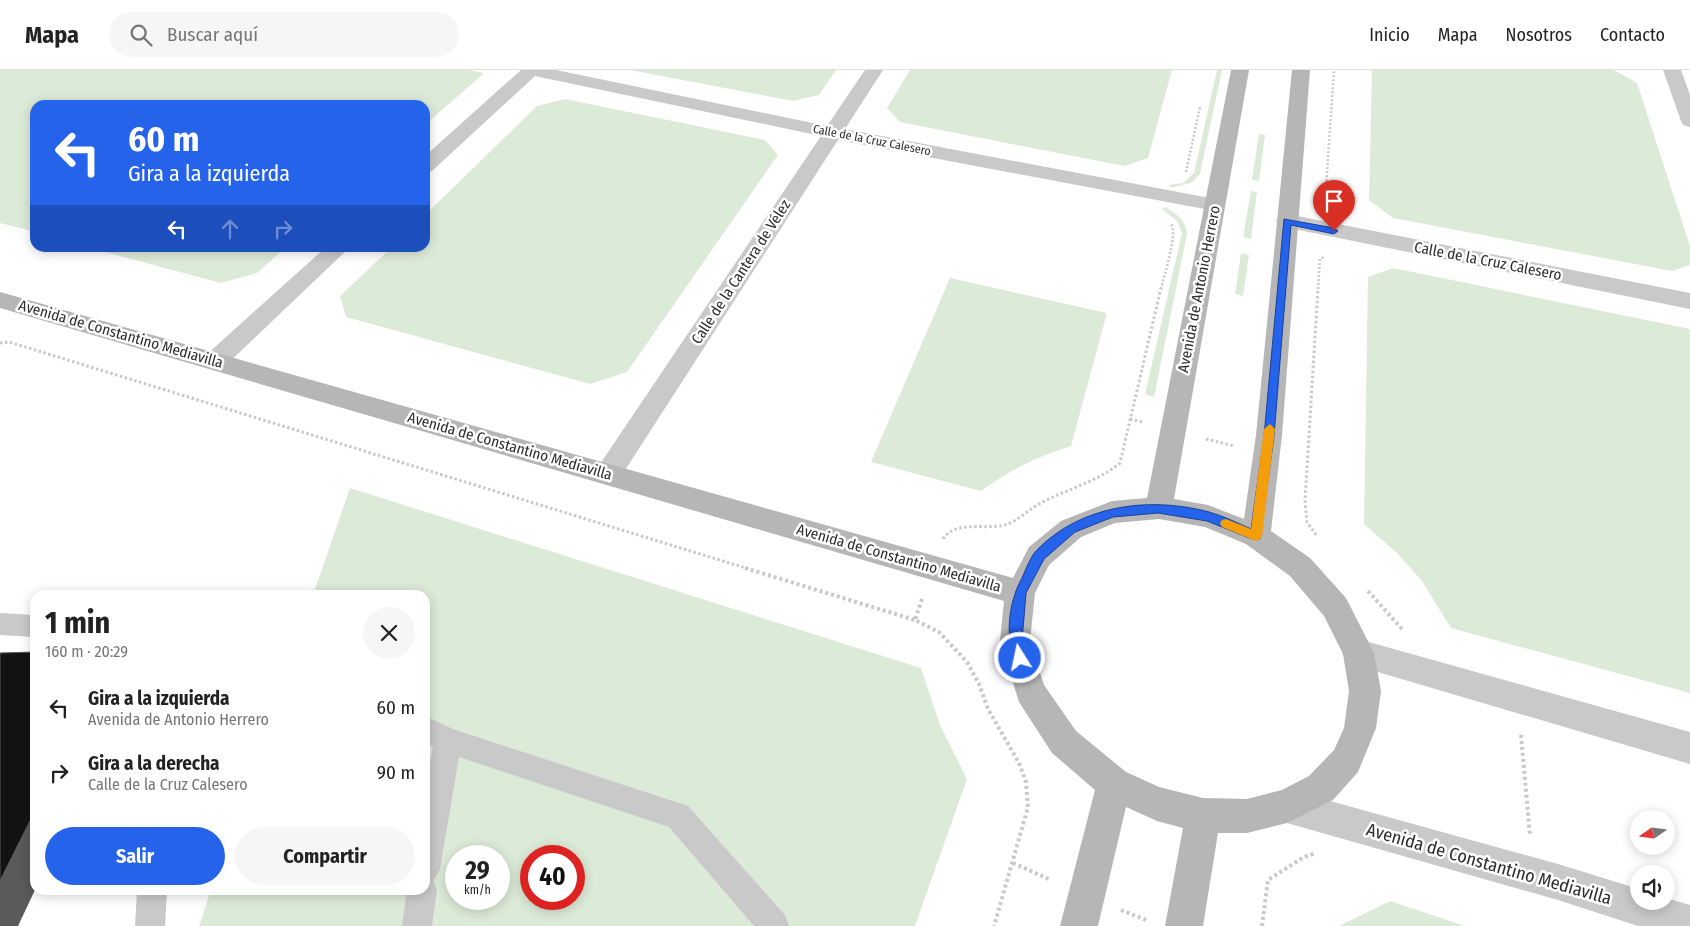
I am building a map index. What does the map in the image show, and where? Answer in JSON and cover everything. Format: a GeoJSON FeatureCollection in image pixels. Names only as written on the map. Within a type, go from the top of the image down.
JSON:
{"type":"FeatureCollection","features":[{"type":"Feature","properties":{"kind":"street","name":"Calle de la Cruz Calesero"},"geometry":{"type":"LineString","coordinates":[[531,70],[833,132],[1215,205]]}},
{"type":"Feature","properties":{"kind":"street"},"geometry":{"type":"LineString","coordinates":[[430,162],[531,70]]}},
{"type":"Feature","properties":{"kind":"street","name":"Calle de la Cantera de Vélez"},"geometry":{"type":"LineString","coordinates":[[608,474],[874,70]]}},
{"type":"Feature","properties":{"kind":"street","name":"Avenida de Antonio Herrero"},"geometry":{"type":"LineString","coordinates":[[1158,508],[1240,70]]}},
{"type":"Feature","properties":{"kind":"street"},"geometry":{"type":"LineString","coordinates":[[1256,536],[1267,455],[1301,70]]}},
{"type":"Feature","properties":{"kind":"street"},"geometry":{"type":"LineString","coordinates":[[1672,70],[1690,121]]}},
{"type":"Feature","properties":{"kind":"street","name":"Calle de la Cruz Calesero"},"geometry":{"type":"LineString","coordinates":[[1287,221],[1690,301]]}},
{"type":"Feature","properties":{"kind":"street"},"geometry":{"type":"LineString","coordinates":[[215,361],[334,252]]}},
{"type":"Feature","properties":{"kind":"street","name":"Avenida de Constantino Mediavilla"},"geometry":{"type":"LineString","coordinates":[[0,300],[1020,593]]}},
{"type":"Feature","properties":{"kind":"street"},"geometry":{"type":"LineString","coordinates":[[1158,508],[1208,516],[1256,536],[1300,567],[1335,607],[1358,653],[1365,691],[1360,728],[1346,761],[1321,788],[1287,806],[1247,816],[1203,815],[1157,804],[1114,784],[1064,742],[1030,692],[1015,641],[1020,593],[1039,556],[1071,528],[1112,512],[1158,508]]}},
{"type":"Feature","properties":{"kind":"street"},"geometry":{"type":"LineString","coordinates":[[1358,653],[1690,748]]}},
{"type":"Feature","properties":{"kind":"street"},"geometry":{"type":"LineString","coordinates":[[1079,926],[1114,784]]}},
{"type":"Feature","properties":{"kind":"street","name":"Avenida de Constantino Mediavilla"},"geometry":{"type":"LineString","coordinates":[[1287,806],[1534,876],[1690,924]]}},
{"type":"Feature","properties":{"kind":"street"},"geometry":{"type":"LineString","coordinates":[[1184,926],[1203,815]]}},
{"type":"Feature","properties":{"kind":"lane"},"geometry":{"type":"LineString","coordinates":[[0,624],[30,626]]}},
{"type":"Feature","properties":{"kind":"lane"},"geometry":{"type":"LineString","coordinates":[[430,808],[436,734],[678,816],[774,926]]}},
{"type":"Feature","properties":{"kind":"lane"},"geometry":{"type":"LineString","coordinates":[[150,926],[152,895]]}},
{"type":"Feature","properties":{"kind":"lane"},"geometry":{"type":"LineString","coordinates":[[416,926],[421,895]]}},
{"type":"Feature","properties":{"kind":"path"},"geometry":{"type":"LineString","coordinates":[[1318,539],[1307,522],[1305,501],[1320,259],[1348,247],[1350,234],[1347,219],[1324,200],[1334,70]]}},
{"type":"Feature","properties":{"kind":"path"},"geometry":{"type":"LineString","coordinates":[[0,343],[18,344],[915,620]]}},
{"type":"Feature","properties":{"kind":"path"},"geometry":{"type":"LineString","coordinates":[[1130,419],[1308,466]]}},
{"type":"Feature","properties":{"kind":"path"},"geometry":{"type":"LineString","coordinates":[[1366,588],[1391,619],[1404,630]]}},
{"type":"Feature","properties":{"kind":"path"},"geometry":{"type":"LineString","coordinates":[[1518,699],[1534,876]]}},
{"type":"Feature","properties":{"kind":"path"},"geometry":{"type":"LineString","coordinates":[[1262,926],[1268,880],[1304,857],[1319,852]]}},
{"type":"Feature","properties":{"kind":"green space"},"geometry":{"type":"Polygon","coordinates":[[[0,70],[469,70],[484,73],[430,121],[430,100],[30,100],[30,231],[0,223],[0,70]]]}},
{"type":"Feature","properties":{"kind":"green space"},"geometry":{"type":"Polygon","coordinates":[[[630,70],[836,70],[819,95],[793,101],[630,70]]]}},
{"type":"Feature","properties":{"kind":"green space"},"geometry":{"type":"Polygon","coordinates":[[[910,70],[1172,70],[1148,158],[1124,166],[900,122],[887,108],[910,70]]]}},
{"type":"Feature","properties":{"kind":"green space"},"geometry":{"type":"Polygon","coordinates":[[[1217,70],[1222,70],[1200,174],[1191,183],[1170,188],[1169,185],[1183,183],[1194,173],[1217,70]]]}},
{"type":"Feature","properties":{"kind":"green space"},"geometry":{"type":"Polygon","coordinates":[[[1372,70],[1614,70],[1637,83],[1690,246],[1690,265],[1672,271],[1393,218],[1369,200],[1372,70]]]}},
{"type":"Feature","properties":{"kind":"green space"},"geometry":{"type":"Polygon","coordinates":[[[565,99],[765,140],[778,155],[627,372],[590,384],[346,317],[340,296],[387,252],[430,252],[430,210],[537,106],[565,99]]]}},
{"type":"Feature","properties":{"kind":"green space"},"geometry":{"type":"Polygon","coordinates":[[[1259,134],[1265,135],[1259,181],[1252,180],[1259,134]]]}},
{"type":"Feature","properties":{"kind":"green space"},"geometry":{"type":"Polygon","coordinates":[[[1251,191],[1257,192],[1251,239],[1243,237],[1251,191]]]}},
{"type":"Feature","properties":{"kind":"green space"},"geometry":{"type":"Polygon","coordinates":[[[1165,207],[1180,218],[1185,225],[1187,234],[1154,397],[1145,394],[1182,233],[1177,221],[1162,209],[1165,207]]]}},
{"type":"Feature","properties":{"kind":"green space"},"geometry":{"type":"Polygon","coordinates":[[[105,252],[281,252],[257,273],[221,283],[105,252]]]}},
{"type":"Feature","properties":{"kind":"green space"},"geometry":{"type":"Polygon","coordinates":[[[1241,253],[1249,255],[1243,296],[1235,294],[1241,253]]]}},
{"type":"Feature","properties":{"kind":"green space"},"geometry":{"type":"Polygon","coordinates":[[[1393,268],[1690,329],[1690,693],[1451,628],[1422,581],[1397,553],[1364,524],[1368,277],[1393,268]]]}},
{"type":"Feature","properties":{"kind":"green space"},"geometry":{"type":"Polygon","coordinates":[[[950,278],[1107,313],[1071,446],[1024,465],[981,491],[871,462],[950,278]]]}},
{"type":"Feature","properties":{"kind":"green space"},"geometry":{"type":"Polygon","coordinates":[[[350,488],[921,668],[940,725],[967,779],[915,926],[199,926],[209,895],[430,895],[430,590],[315,590],[350,488]]]}},
{"type":"Feature","properties":{"kind":"green space"},"geometry":{"type":"Polygon","coordinates":[[[1390,901],[1465,926],[1339,926],[1390,901]]]}},
{"type":"Feature","properties":{"kind":"building"},"geometry":{"type":"Polygon","coordinates":[[[30,652],[30,821],[0,881],[0,653],[30,652]]]}},
{"type":"Feature","properties":{"kind":"slow traffic"},"geometry":{"type":"LineString","coordinates":[[1226,523],[1256,536],[1270,429]]}},
{"type":"Feature","properties":{"kind":"route"},"geometry":{"type":"LineString","coordinates":[[1020,658],[1015,641],[1020,593],[1039,556],[1071,528],[1112,512],[1158,508],[1208,516],[1256,536],[1269,436],[1287,221],[1334,231]]}}]}
